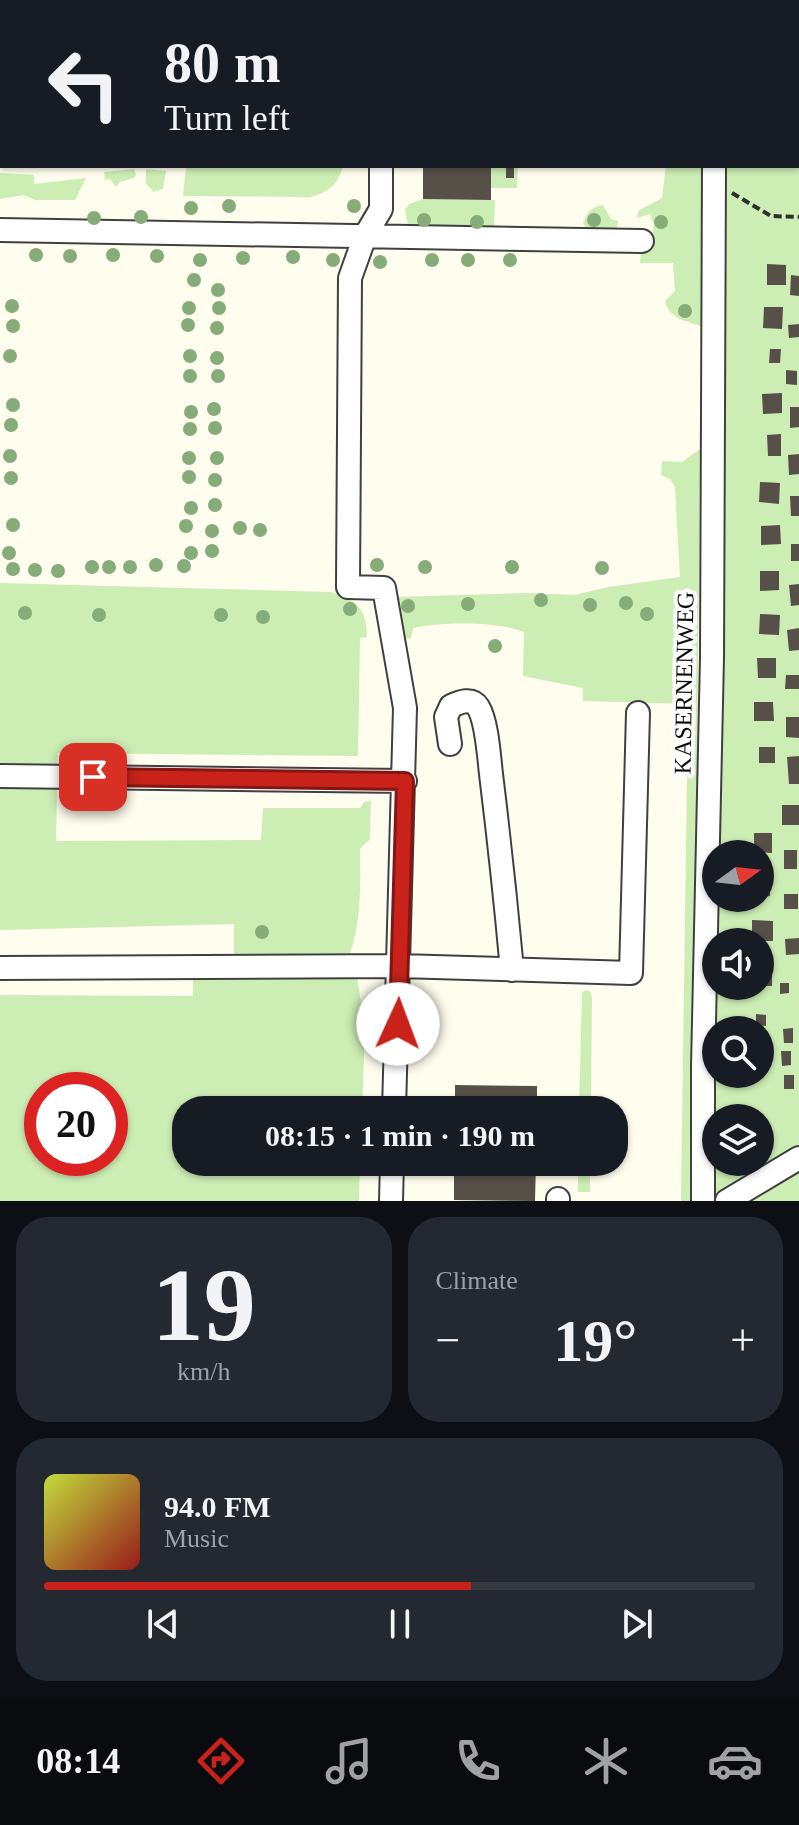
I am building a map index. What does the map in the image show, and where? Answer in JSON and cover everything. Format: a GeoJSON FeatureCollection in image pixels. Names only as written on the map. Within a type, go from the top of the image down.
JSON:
{"type":"FeatureCollection","features":[{"type":"Feature","properties":{"kind":"lane"},"geometry":{"type":"LineString","coordinates":[[381,168],[381,209],[365,236],[350,278],[348,587],[384,588],[405,708],[395,1096]]}},
{"type":"Feature","properties":{"kind":"lane","name":"KASERNENWEG"},"geometry":{"type":"LineString","coordinates":[[703,1201],[703,1053],[712,657],[714,177]]}},
{"type":"Feature","properties":{"kind":"lane"},"geometry":{"type":"LineString","coordinates":[[0,230],[642,241]]}},
{"type":"Feature","properties":{"kind":"lane"},"geometry":{"type":"LineString","coordinates":[[450,744],[446,717],[451,706],[472,701],[482,718],[489,756],[512,970]]}},
{"type":"Feature","properties":{"kind":"lane"},"geometry":{"type":"LineString","coordinates":[[0,968],[400,966],[631,973],[638,713]]}},
{"type":"Feature","properties":{"kind":"lane"},"geometry":{"type":"LineString","coordinates":[[0,776],[405,781]]}},
{"type":"Feature","properties":{"kind":"lane"},"geometry":{"type":"LineString","coordinates":[[727,1201],[799,1158]]}},
{"type":"Feature","properties":{"kind":"lane"},"geometry":{"type":"LineString","coordinates":[[391,1201],[392,1176]]}},
{"type":"Feature","properties":{"kind":"path"},"geometry":{"type":"LineString","coordinates":[[714,177],[733,193],[771,216],[799,217]]}},
{"type":"Feature","properties":{"kind":"green space"},"geometry":{"type":"Polygon","coordinates":[[[186,168],[342,168],[332,187],[310,197],[183,196],[186,168]]]}},
{"type":"Feature","properties":{"kind":"green space"},"geometry":{"type":"Polygon","coordinates":[[[491,168],[506,168],[506,178],[514,178],[514,168],[518,168],[517,188],[491,188],[491,168]]]}},
{"type":"Feature","properties":{"kind":"green space"},"geometry":{"type":"Polygon","coordinates":[[[666,168],[703,168],[701,326],[679,318],[667,307],[665,301],[675,291],[673,263],[640,263],[641,251],[651,244],[654,224],[650,214],[637,218],[638,211],[662,198],[666,168]]]}},
{"type":"Feature","properties":{"kind":"green space"},"geometry":{"type":"Polygon","coordinates":[[[717,168],[799,168],[799,1201],[717,1201],[713,1176],[774,1176],[774,1104],[713,1104],[713,1088],[774,1088],[774,1016],[714,1016],[714,1000],[774,1000],[774,928],[714,928],[714,912],[774,912],[774,840],[714,840],[717,168]]]}},
{"type":"Feature","properties":{"kind":"green space"},"geometry":{"type":"Polygon","coordinates":[[[134,169],[134,178],[120,182],[116,187],[110,179],[105,180],[104,172],[134,169]]]}},
{"type":"Feature","properties":{"kind":"green space"},"geometry":{"type":"Polygon","coordinates":[[[146,169],[166,171],[163,189],[154,192],[146,184],[146,169]]]}},
{"type":"Feature","properties":{"kind":"green space"},"geometry":{"type":"Polygon","coordinates":[[[0,173],[34,175],[34,184],[86,178],[75,200],[35,200],[24,195],[0,199],[0,173]]]}},
{"type":"Feature","properties":{"kind":"green space"},"geometry":{"type":"Polygon","coordinates":[[[423,199],[495,200],[494,228],[413,229],[408,225],[405,210],[409,204],[423,199]]]}},
{"type":"Feature","properties":{"kind":"green space"},"geometry":{"type":"Polygon","coordinates":[[[603,205],[611,219],[618,221],[617,227],[585,227],[583,223],[588,213],[603,205]]]}},
{"type":"Feature","properties":{"kind":"green space"},"geometry":{"type":"Polygon","coordinates":[[[700,449],[693,1201],[681,1201],[688,704],[583,701],[583,688],[523,676],[524,632],[512,628],[484,624],[439,625],[413,628],[411,638],[403,639],[395,597],[524,593],[575,595],[680,577],[675,487],[670,479],[661,475],[662,461],[682,462],[700,449]]]}},
{"type":"Feature","properties":{"kind":"green space"},"geometry":{"type":"Polygon","coordinates":[[[0,583],[331,592],[348,599],[362,612],[367,637],[360,638],[358,756],[58,753],[57,765],[0,764],[0,583]]]}},
{"type":"Feature","properties":{"kind":"green space"},"geometry":{"type":"Polygon","coordinates":[[[0,787],[57,788],[56,841],[261,840],[263,808],[360,808],[364,802],[371,801],[370,839],[360,849],[358,915],[350,953],[234,955],[234,924],[0,930],[0,787]]]}},
{"type":"Feature","properties":{"kind":"green space"},"geometry":{"type":"Polygon","coordinates":[[[193,977],[357,977],[365,1027],[363,1096],[172,1096],[172,1176],[360,1176],[359,1201],[0,1201],[0,995],[193,996],[193,977]]]}},
{"type":"Feature","properties":{"kind":"green space"},"geometry":{"type":"Polygon","coordinates":[[[590,991],[592,997],[591,1096],[579,1096],[582,993],[590,991]]]}},
{"type":"Feature","properties":{"kind":"green space"},"geometry":{"type":"Polygon","coordinates":[[[578,1176],[590,1176],[590,1192],[578,1192],[578,1176]]]}},
{"type":"Feature","properties":{"kind":"building"},"geometry":{"type":"Polygon","coordinates":[[[423,168],[491,168],[491,200],[423,199],[423,168]]]}},
{"type":"Feature","properties":{"kind":"building"},"geometry":{"type":"Polygon","coordinates":[[[506,168],[514,168],[514,178],[506,178],[506,168]]]}},
{"type":"Feature","properties":{"kind":"building"},"geometry":{"type":"Polygon","coordinates":[[[767,264],[786,265],[786,285],[767,285],[767,264]]]}},
{"type":"Feature","properties":{"kind":"building"},"geometry":{"type":"Polygon","coordinates":[[[791,275],[799,276],[799,296],[790,295],[791,275]]]}},
{"type":"Feature","properties":{"kind":"building"},"geometry":{"type":"Polygon","coordinates":[[[764,307],[783,307],[782,329],[763,328],[764,307]]]}},
{"type":"Feature","properties":{"kind":"building"},"geometry":{"type":"Polygon","coordinates":[[[799,324],[799,337],[789,338],[788,325],[799,324]]]}},
{"type":"Feature","properties":{"kind":"building"},"geometry":{"type":"Polygon","coordinates":[[[770,349],[781,349],[780,363],[769,363],[770,349]]]}},
{"type":"Feature","properties":{"kind":"building"},"geometry":{"type":"Polygon","coordinates":[[[786,370],[797,371],[797,385],[786,384],[786,370]]]}},
{"type":"Feature","properties":{"kind":"building"},"geometry":{"type":"Polygon","coordinates":[[[782,393],[782,413],[763,414],[762,394],[782,393]]]}},
{"type":"Feature","properties":{"kind":"building"},"geometry":{"type":"Polygon","coordinates":[[[790,407],[799,407],[799,427],[790,428],[790,407]]]}},
{"type":"Feature","properties":{"kind":"building"},"geometry":{"type":"Polygon","coordinates":[[[781,434],[781,456],[768,456],[767,435],[781,434]]]}},
{"type":"Feature","properties":{"kind":"building"},"geometry":{"type":"Polygon","coordinates":[[[799,454],[799,474],[789,475],[788,455],[799,454]]]}},
{"type":"Feature","properties":{"kind":"building"},"geometry":{"type":"Polygon","coordinates":[[[760,482],[780,483],[779,504],[759,502],[760,482]]]}},
{"type":"Feature","properties":{"kind":"building"},"geometry":{"type":"Polygon","coordinates":[[[790,496],[799,496],[799,516],[791,516],[790,496]]]}},
{"type":"Feature","properties":{"kind":"building"},"geometry":{"type":"Polygon","coordinates":[[[780,525],[781,544],[761,545],[761,526],[780,525]]]}},
{"type":"Feature","properties":{"kind":"building"},"geometry":{"type":"Polygon","coordinates":[[[791,544],[799,544],[799,561],[791,561],[791,544]]]}},
{"type":"Feature","properties":{"kind":"building"},"geometry":{"type":"Polygon","coordinates":[[[760,571],[779,571],[779,590],[760,591],[760,571]]]}},
{"type":"Feature","properties":{"kind":"building"},"geometry":{"type":"Polygon","coordinates":[[[799,584],[799,605],[791,606],[789,585],[799,584]]]}},
{"type":"Feature","properties":{"kind":"building"},"geometry":{"type":"Polygon","coordinates":[[[760,614],[780,615],[779,635],[759,634],[760,614]]]}},
{"type":"Feature","properties":{"kind":"building"},"geometry":{"type":"Polygon","coordinates":[[[799,628],[799,650],[789,651],[787,630],[799,628]]]}},
{"type":"Feature","properties":{"kind":"building"},"geometry":{"type":"Polygon","coordinates":[[[757,658],[776,658],[776,678],[758,678],[757,658]]]}},
{"type":"Feature","properties":{"kind":"building"},"geometry":{"type":"Polygon","coordinates":[[[786,675],[799,675],[799,689],[785,689],[786,675]]]}},
{"type":"Feature","properties":{"kind":"building"},"geometry":{"type":"Polygon","coordinates":[[[754,702],[773,702],[774,721],[754,721],[754,702]]]}},
{"type":"Feature","properties":{"kind":"building"},"geometry":{"type":"Polygon","coordinates":[[[786,717],[799,717],[799,738],[786,737],[786,717]]]}},
{"type":"Feature","properties":{"kind":"building"},"geometry":{"type":"Polygon","coordinates":[[[759,747],[775,747],[775,763],[759,763],[759,747]]]}},
{"type":"Feature","properties":{"kind":"building"},"geometry":{"type":"Polygon","coordinates":[[[799,756],[799,784],[789,784],[787,757],[799,756]]]}},
{"type":"Feature","properties":{"kind":"building"},"geometry":{"type":"Polygon","coordinates":[[[782,805],[799,805],[799,825],[782,825],[782,805]]]}},
{"type":"Feature","properties":{"kind":"building"},"geometry":{"type":"Polygon","coordinates":[[[754,833],[772,833],[772,840],[754,840],[754,833]]]}},
{"type":"Feature","properties":{"kind":"building"},"geometry":{"type":"Polygon","coordinates":[[[784,850],[797,850],[797,869],[784,869],[784,850]]]}},
{"type":"Feature","properties":{"kind":"building"},"geometry":{"type":"Polygon","coordinates":[[[784,894],[798,894],[798,909],[784,909],[784,894]]]}},
{"type":"Feature","properties":{"kind":"building"},"geometry":{"type":"Polygon","coordinates":[[[752,920],[773,921],[773,928],[752,928],[752,920]]]}},
{"type":"Feature","properties":{"kind":"building"},"geometry":{"type":"Polygon","coordinates":[[[799,938],[799,954],[786,955],[785,939],[799,938]]]}},
{"type":"Feature","properties":{"kind":"building"},"geometry":{"type":"Polygon","coordinates":[[[780,983],[789,983],[789,993],[780,994],[780,983]]]}},
{"type":"Feature","properties":{"kind":"building"},"geometry":{"type":"Polygon","coordinates":[[[793,1028],[793,1043],[784,1043],[783,1029],[793,1028]]]}},
{"type":"Feature","properties":{"kind":"building"},"geometry":{"type":"Polygon","coordinates":[[[781,1051],[791,1051],[791,1065],[782,1066],[781,1051]]]}},
{"type":"Feature","properties":{"kind":"building"},"geometry":{"type":"Polygon","coordinates":[[[784,1075],[794,1075],[794,1089],[784,1089],[784,1075]]]}},
{"type":"Feature","properties":{"kind":"building"},"geometry":{"type":"Polygon","coordinates":[[[455,1085],[537,1086],[537,1096],[455,1096],[455,1085]]]}},
{"type":"Feature","properties":{"kind":"building"},"geometry":{"type":"Polygon","coordinates":[[[454,1176],[536,1176],[535,1201],[454,1200],[454,1176]]]}},
{"type":"Feature","properties":{"kind":"route"},"geometry":{"type":"LineString","coordinates":[[93,777],[405,781],[398,1024]]}}]}
